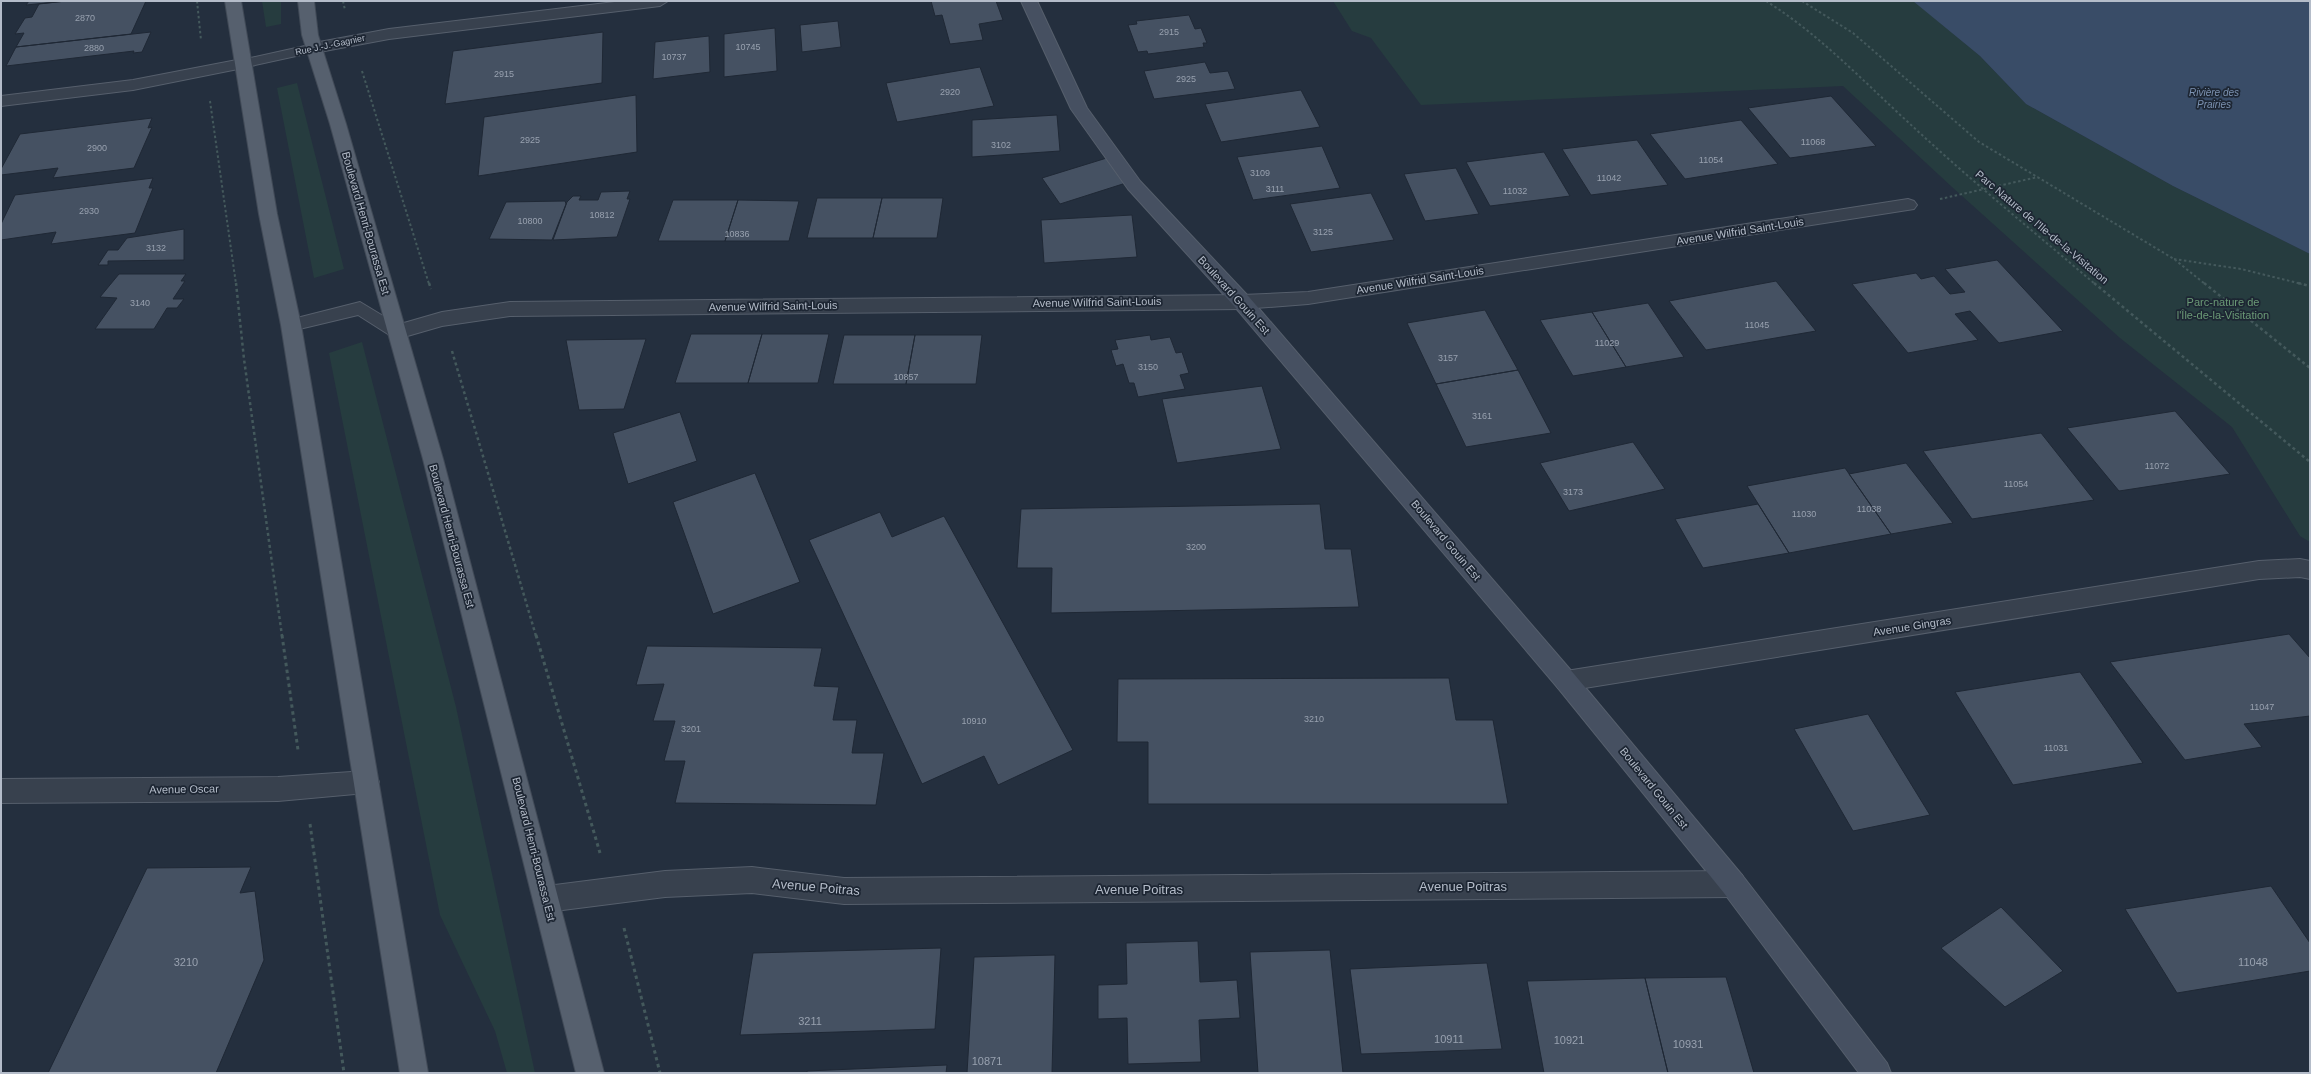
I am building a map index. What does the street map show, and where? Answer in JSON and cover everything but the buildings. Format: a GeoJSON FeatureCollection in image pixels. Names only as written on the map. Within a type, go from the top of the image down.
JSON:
{"type":"FeatureCollection","features":[{"type":"Feature","properties":{"kind":"main road"},"geometry":{"type":"LineString","coordinates":[[233,1],[242,51],[242,64],[268,214],[291,325],[414,1073]]}},
{"type":"Feature","properties":{"kind":"main road","name":"Boulevard Henri-Bourassa Est"},"geometry":{"type":"LineString","coordinates":[[306,1],[310,35],[433,459],[547,898],[590,1073]]}},
{"type":"Feature","properties":{"kind":"street","name":"Rue J.-J.-Gagnier"},"geometry":{"type":"LineString","coordinates":[[314,48],[389,34],[660,1]]}},
{"type":"Feature","properties":{"kind":"street","name":"Boulevard Gouin Est"},"geometry":{"type":"LineString","coordinates":[[1028,1],[1079,109],[1102,143],[1134,185],[1242,302],[1566,681],[1733,884],[1877,1073]]}},
{"type":"Feature","properties":{"kind":"street","name":"Rue J.-J.-Gagnier"},"geometry":{"type":"LineString","coordinates":[[1,101],[133,86],[242,64]]}},
{"type":"Feature","properties":{"kind":"street","name":"Avenue Wilfrid Saint-Louis"},"geometry":{"type":"LineString","coordinates":[[397,332],[442,319],[510,309],[1180,301],[1242,302],[1308,298],[1908,205]]}},
{"type":"Feature","properties":{"kind":"street","name":"Avenue Gingras"},"geometry":{"type":"LineString","coordinates":[[1566,681],[2259,570],[2300,568],[2310,570]]}},
{"type":"Feature","properties":{"kind":"street","name":"Avenue Oscar"},"geometry":{"type":"LineString","coordinates":[[1,791],[278,789],[366,782]]}},
{"type":"Feature","properties":{"kind":"street","name":"Avenue Poitras"},"geometry":{"type":"LineString","coordinates":[[547,898],[665,884],[752,880],[844,891],[1733,884]]}},
{"type":"Feature","properties":{"kind":"lane","name":"Rue J.-J.-Gagnier"},"geometry":{"type":"LineString","coordinates":[[242,64],[314,48]]}},
{"type":"Feature","properties":{"kind":"lane"},"geometry":{"type":"LineString","coordinates":[[291,325],[360,308],[397,332]]}},
{"type":"Feature","properties":{"kind":"path"},"geometry":{"type":"LineString","coordinates":[[197,1],[202,43]]}},
{"type":"Feature","properties":{"kind":"path","name":"Parc Nature de l'Ile-de-la-Visitation"},"geometry":{"type":"LineString","coordinates":[[1766,1],[1820,38],[1927,140],[2229,397],[2310,462]]}},
{"type":"Feature","properties":{"kind":"path"},"geometry":{"type":"LineString","coordinates":[[1802,1],[1853,33],[1979,142],[2174,259],[2310,368]]}},
{"type":"Feature","properties":{"kind":"path"},"geometry":{"type":"LineString","coordinates":[[361,67],[428,283]]}},
{"type":"Feature","properties":{"kind":"path"},"geometry":{"type":"LineString","coordinates":[[209,97],[241,317],[245,366],[294,725]]}},
{"type":"Feature","properties":{"kind":"path"},"geometry":{"type":"LineString","coordinates":[[1962,195],[2038,177]]}},
{"type":"Feature","properties":{"kind":"path"},"geometry":{"type":"LineString","coordinates":[[2174,259],[2241,269],[2310,286]]}},
{"type":"Feature","properties":{"kind":"path"},"geometry":{"type":"LineString","coordinates":[[451,349],[597,844]]}},
{"type":"Feature","properties":{"kind":"path"},"geometry":{"type":"LineString","coordinates":[[312,835],[344,1073]]}},
{"type":"Feature","properties":{"kind":"path"},"geometry":{"type":"LineString","coordinates":[[626,934],[660,1073]]}},
{"type":"Feature","properties":{"kind":"green space"},"geometry":{"type":"Polygon","coordinates":[[[262,1],[281,1],[281,24],[266,27],[262,1]]]}},
{"type":"Feature","properties":{"kind":"green space","name":"Parc-nature de l'Île-de-la-Visitation"},"geometry":{"type":"Polygon","coordinates":[[[1333,1],[1914,1],[1980,56],[2026,104],[2173,186],[2310,254],[2310,542],[2300,536],[2232,427],[2120,338],[1952,187],[1843,86],[1421,105],[1371,38],[1352,31],[1333,1]]]}},
{"type":"Feature","properties":{"kind":"green space"},"geometry":{"type":"Polygon","coordinates":[[[297,83],[344,269],[314,278],[277,88],[297,83]]]}},
{"type":"Feature","properties":{"kind":"green space"},"geometry":{"type":"Polygon","coordinates":[[[362,342],[456,707],[535,1073],[507,1073],[495,1031],[440,915],[329,353],[362,342]]]}},
{"type":"Feature","properties":{"kind":"water","name":"Rivière des Prairies"},"geometry":{"type":"Polygon","coordinates":[[[1913,1],[2310,1],[2310,254],[2173,186],[2026,104],[1980,56],[1913,1]]]}}]}
